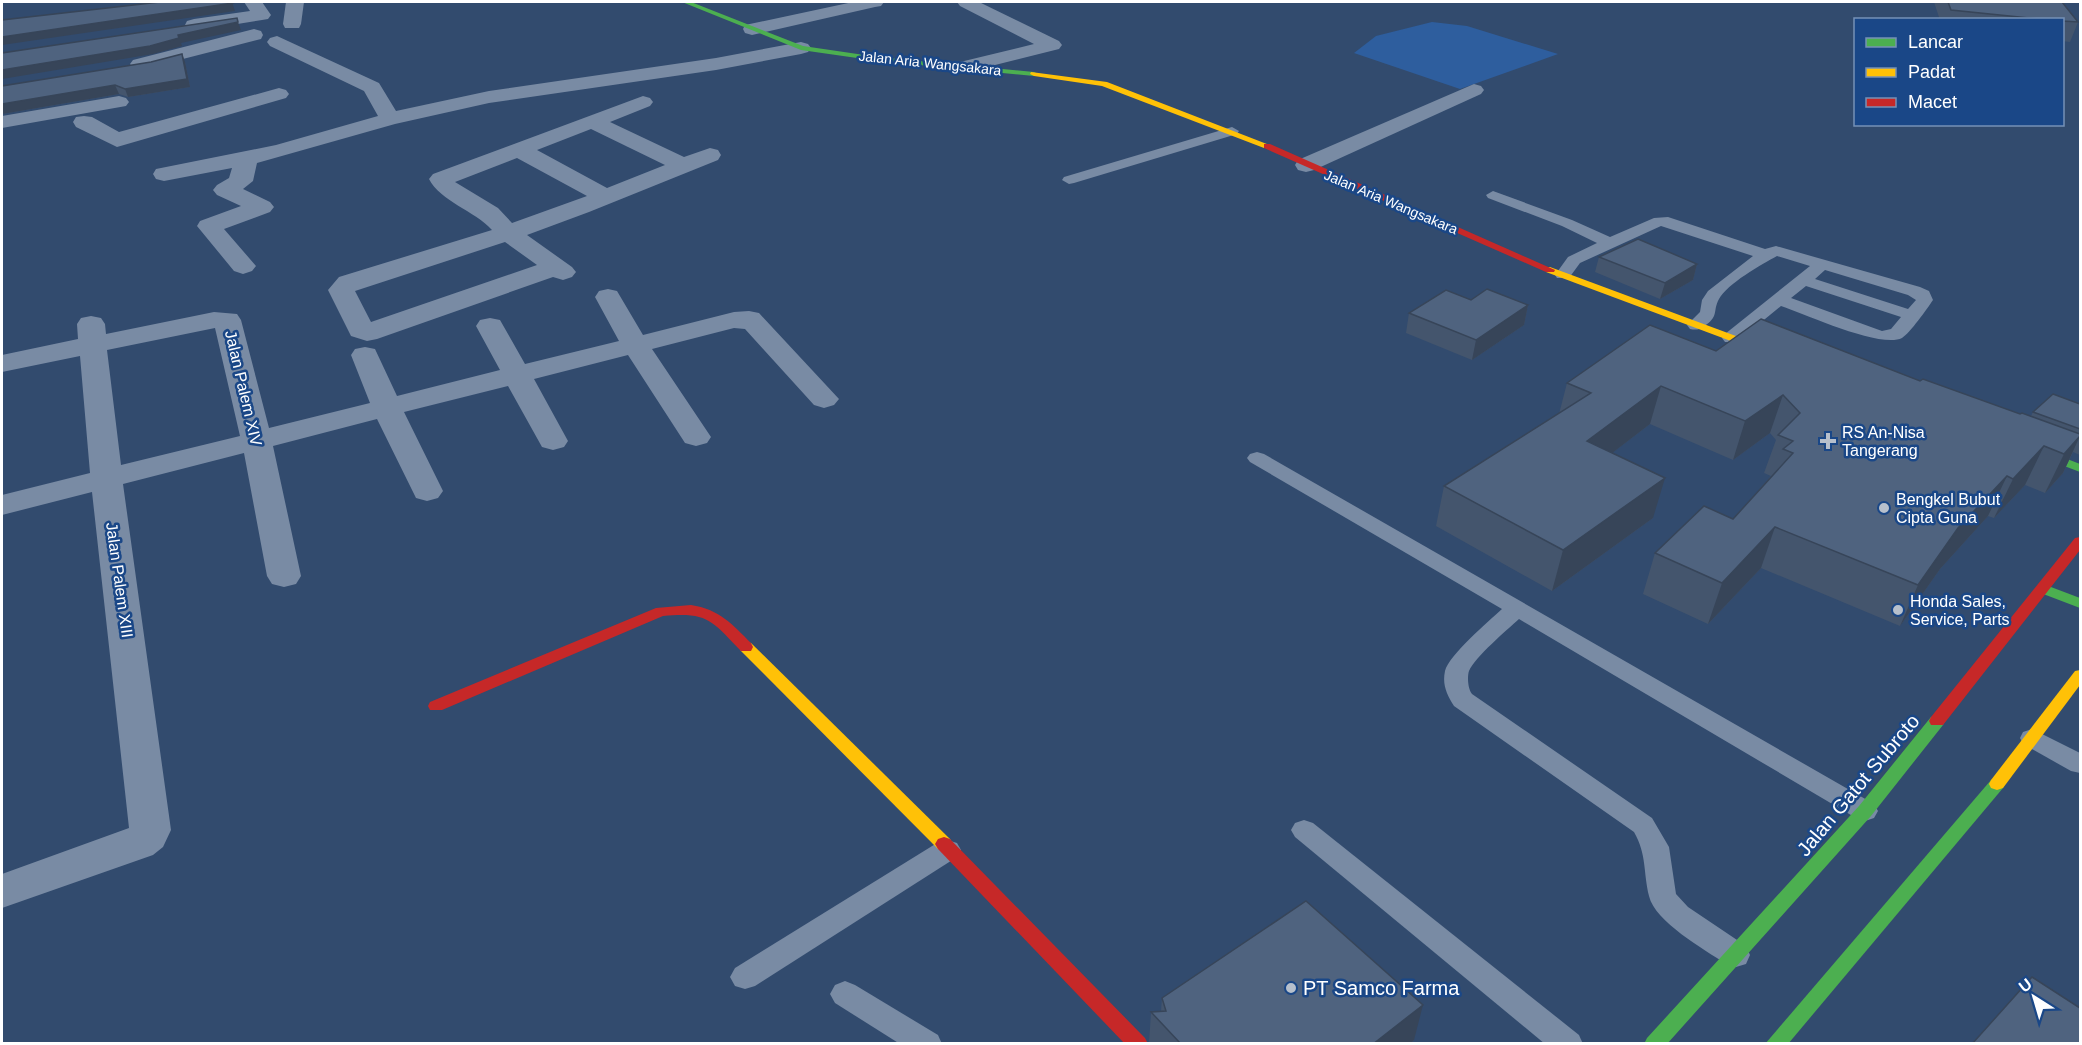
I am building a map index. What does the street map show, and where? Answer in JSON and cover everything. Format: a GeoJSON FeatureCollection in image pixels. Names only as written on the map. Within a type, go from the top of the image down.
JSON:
{"type":"FeatureCollection","features":[{"type":"Feature","properties":{"kind":"main road","name":"Jalan Aria Wangsakara"},"geometry":{"type":"LineString","coordinates":[[686,2],[801,48],[878,59],[967,66],[1104,84],[1232,131],[1563,275],[1785,358]]}},
{"type":"Feature","properties":{"kind":"main road"},"geometry":{"type":"LineString","coordinates":[[2015,443],[2080,468]]}},
{"type":"Feature","properties":{"kind":"main road","name":"Jalan Gatot Subroto"},"geometry":{"type":"LineString","coordinates":[[1654,1044],[1865,811],[2080,541]]}},
{"type":"Feature","properties":{"kind":"main road"},"geometry":{"type":"LineString","coordinates":[[2043,589],[2080,603]]}},
{"type":"Feature","properties":{"kind":"main road"},"geometry":{"type":"LineString","coordinates":[[436,706],[661,611],[692,608],[712,614],[891,789],[947,850],[1138,1044]]}},
{"type":"Feature","properties":{"kind":"main road"},"geometry":{"type":"LineString","coordinates":[[1774,1044],[1992,790],[2080,675]]}},
{"type":"Feature","properties":{"kind":"street"},"geometry":{"type":"LineString","coordinates":[[179,27],[262,15],[253,2]]}},
{"type":"Feature","properties":{"kind":"street"},"geometry":{"type":"LineString","coordinates":[[292,24],[295,2]]}},
{"type":"Feature","properties":{"kind":"street"},"geometry":{"type":"LineString","coordinates":[[752,29],[875,2]]}},
{"type":"Feature","properties":{"kind":"street"},"geometry":{"type":"LineString","coordinates":[[966,2],[1052,45],[967,66]]}},
{"type":"Feature","properties":{"kind":"street"},"geometry":{"type":"LineString","coordinates":[[126,67],[254,35]]}},
{"type":"Feature","properties":{"kind":"street"},"geometry":{"type":"LineString","coordinates":[[277,42],[372,87],[390,119]]}},
{"type":"Feature","properties":{"kind":"street"},"geometry":{"type":"LineString","coordinates":[[170,124],[206,150],[247,158],[280,151],[390,119],[489,96],[716,64],[801,48]]}},
{"type":"Feature","properties":{"kind":"street"},"geometry":{"type":"LineString","coordinates":[[602,81],[652,104],[593,122],[441,179],[444,185],[490,213],[508,233],[559,270],[377,330],[367,333],[361,330],[341,290],[343,286],[508,233],[710,155]]}},
{"type":"Feature","properties":{"kind":"street"},"geometry":{"type":"LineString","coordinates":[[1306,165],[1474,90]]}},
{"type":"Feature","properties":{"kind":"street"},"geometry":{"type":"LineString","coordinates":[[84,122],[117,140],[279,94]]}},
{"type":"Feature","properties":{"kind":"street"},"geometry":{"type":"LineString","coordinates":[[2,122],[119,102]]}},
{"type":"Feature","properties":{"kind":"street"},"geometry":{"type":"LineString","coordinates":[[593,122],[682,165]]}},
{"type":"Feature","properties":{"kind":"street"},"geometry":{"type":"LineString","coordinates":[[518,149],[605,197]]}},
{"type":"Feature","properties":{"kind":"street"},"geometry":{"type":"LineString","coordinates":[[164,174],[206,150]]}},
{"type":"Feature","properties":{"kind":"street"},"geometry":{"type":"LineString","coordinates":[[243,266],[209,226],[262,207],[226,191],[241,181],[247,158]]}},
{"type":"Feature","properties":{"kind":"street"},"geometry":{"type":"LineString","coordinates":[[608,297],[635,345],[696,436]]}},
{"type":"Feature","properties":{"kind":"street"},"geometry":{"type":"LineString","coordinates":[[2,505],[734,320],[749,319],[824,399]]}},
{"type":"Feature","properties":{"kind":"street","name":"Jalan Palem XIV"},"geometry":{"type":"LineString","coordinates":[[2,363],[91,334],[227,320],[257,441],[284,576]]}},
{"type":"Feature","properties":{"kind":"street"},"geometry":{"type":"LineString","coordinates":[[490,326],[554,441]]}},
{"type":"Feature","properties":{"kind":"street","name":"Jalan Palem XIII"},"geometry":{"type":"LineString","coordinates":[[2,891],[138,843],[148,836],[150,830],[141,738],[106,478],[91,334]]}},
{"type":"Feature","properties":{"kind":"street"},"geometry":{"type":"LineString","coordinates":[[365,355],[426,491]]}},
{"type":"Feature","properties":{"kind":"lane"},"geometry":{"type":"LineString","coordinates":[[1069,180],[1232,131]]}},
{"type":"Feature","properties":{"kind":"lane"},"geometry":{"type":"LineString","coordinates":[[1493,195],[1567,223],[1610,243]]}},
{"type":"Feature","properties":{"kind":"lane"},"geometry":{"type":"LineString","coordinates":[[1563,275],[1574,260],[1659,221],[1766,255]]}},
{"type":"Feature","properties":{"kind":"lane"},"geometry":{"type":"LineString","coordinates":[[1696,325],[1708,314],[1710,299],[1717,290],[1766,255],[1776,251],[1919,293],[1925,300],[1914,316],[1896,334],[1881,336],[1778,299]]}},
{"type":"Feature","properties":{"kind":"lane"},"geometry":{"type":"LineString","coordinates":[[1731,338],[1823,264]]}},
{"type":"Feature","properties":{"kind":"lane"},"geometry":{"type":"LineString","coordinates":[[1803,280],[1914,316]]}},
{"type":"Feature","properties":{"kind":"lane"},"geometry":{"type":"LineString","coordinates":[[1257,458],[1865,811]]}},
{"type":"Feature","properties":{"kind":"lane"},"geometry":{"type":"LineString","coordinates":[[1518,608],[1475,648],[1457,670],[1458,691],[1462,700],[1643,825],[1656,847],[1663,898],[1678,915],[1736,955]]}},
{"type":"Feature","properties":{"kind":"lane"},"geometry":{"type":"LineString","coordinates":[[2032,738],[2080,764]]}},
{"type":"Feature","properties":{"kind":"lane"},"geometry":{"type":"LineString","coordinates":[[1304,830],[1568,1044]]}},
{"type":"Feature","properties":{"kind":"lane"},"geometry":{"type":"LineString","coordinates":[[745,976],[947,850]]}},
{"type":"Feature","properties":{"kind":"lane"},"geometry":{"type":"LineString","coordinates":[[846,994],[927,1044]]}},
{"type":"Feature","properties":{"kind":"shaded area"},"geometry":{"type":"Polygon","coordinates":[[[1432,22],[1467,26],[1558,54],[1460,89],[1354,53],[1376,36],[1432,22]]]}},
{"type":"Feature","properties":{"kind":"building"},"geometry":{"type":"Polygon","coordinates":[[[160,2],[233,3],[2,37],[2,20],[160,2]]]}},
{"type":"Feature","properties":{"kind":"building"},"geometry":{"type":"Polygon","coordinates":[[[1948,2],[2062,2],[2078,22],[2064,21],[2064,18],[2029,18],[1951,10],[1948,2]]]}},
{"type":"Feature","properties":{"kind":"building"},"geometry":{"type":"Polygon","coordinates":[[[237,18],[238,22],[178,35],[179,38],[150,46],[2,70],[2,53],[237,18]]]}},
{"type":"Feature","properties":{"kind":"building"},"geometry":{"type":"Polygon","coordinates":[[[182,54],[187,79],[125,89],[115,85],[2,104],[2,86],[151,62],[182,54]]]}},
{"type":"Feature","properties":{"kind":"building"},"geometry":{"type":"Polygon","coordinates":[[[1638,239],[1697,264],[1665,283],[1599,257],[1638,239]]]}},
{"type":"Feature","properties":{"kind":"building"},"geometry":{"type":"Polygon","coordinates":[[[1487,289],[1528,305],[1476,340],[1409,313],[1446,290],[1471,300],[1487,289]]]}},
{"type":"Feature","properties":{"kind":"building"},"geometry":{"type":"Polygon","coordinates":[[[1761,319],[1920,381],[1923,379],[2022,413],[2080,434],[2080,436],[2064,454],[2044,446],[2013,479],[2007,476],[1958,528],[1918,585],[1775,527],[1722,583],[1655,553],[1704,506],[1733,519],[1793,453],[1783,449],[1793,441],[1778,435],[1800,413],[1783,395],[1745,421],[1661,386],[1587,441],[1665,478],[1563,550],[1444,486],[1591,393],[1567,383],[1650,325],[1716,351],[1761,319]]]}},
{"type":"Feature","properties":{"kind":"building"},"geometry":{"type":"Polygon","coordinates":[[[2053,394],[2080,404],[2080,429],[2033,412],[2053,394]]]}},
{"type":"Feature","properties":{"kind":"building","name":"PT Samco Farma"},"geometry":{"type":"Polygon","coordinates":[[[1306,901],[1423,1005],[1373,1044],[1181,1044],[1151,1012],[1166,1011],[1162,998],[1306,901]]]}},
{"type":"Feature","properties":{"kind":"building"},"geometry":{"type":"Polygon","coordinates":[[[2032,977],[2080,1008],[2080,1044],[1972,1044],[2032,977]]]}},
{"type":"Feature","properties":{"kind":"traffic: fast"},"geometry":{"type":"LineString","coordinates":[[686,2],[801,48],[878,59],[1034,74]]}},
{"type":"Feature","properties":{"kind":"traffic: fast"},"geometry":{"type":"LineString","coordinates":[[2026,447],[2080,468]]}},
{"type":"Feature","properties":{"kind":"traffic: fast"},"geometry":{"type":"LineString","coordinates":[[2043,589],[2080,603]]}},
{"type":"Feature","properties":{"kind":"traffic: fast"},"geometry":{"type":"LineString","coordinates":[[1654,1044],[1865,811],[1937,721]]}},
{"type":"Feature","properties":{"kind":"traffic: fast"},"geometry":{"type":"LineString","coordinates":[[1775,1044],[1997,784]]}},
{"type":"Feature","properties":{"kind":"traffic: slow"},"geometry":{"type":"LineString","coordinates":[[1034,74],[1104,84],[1267,146]]}},
{"type":"Feature","properties":{"kind":"traffic: slow"},"geometry":{"type":"LineString","coordinates":[[1550,270],[1775,354]]}},
{"type":"Feature","properties":{"kind":"traffic: slow"},"geometry":{"type":"LineString","coordinates":[[746,647],[944,844]]}},
{"type":"Feature","properties":{"kind":"traffic: slow"},"geometry":{"type":"LineString","coordinates":[[1997,784],[2080,675]]}},
{"type":"Feature","properties":{"kind":"traffic: jam"},"geometry":{"type":"LineString","coordinates":[[1267,146],[1550,270]]}},
{"type":"Feature","properties":{"kind":"traffic: jam"},"geometry":{"type":"LineString","coordinates":[[1937,721],[2080,541]]}},
{"type":"Feature","properties":{"kind":"traffic: jam"},"geometry":{"type":"LineString","coordinates":[[436,706],[661,611],[691,610],[710,614],[746,647]]}},
{"type":"Feature","properties":{"kind":"traffic: jam"},"geometry":{"type":"LineString","coordinates":[[944,844],[1138,1044]]}},
{"type":"Feature","properties":{"kind":"place","name":"RS An-Nisa Tangerang"},"geometry":{"type":"Point","coordinates":[1828,441]}},
{"type":"Feature","properties":{"kind":"place","name":"Bengkel Bubut Cipta Guna"},"geometry":{"type":"Point","coordinates":[1884,508]}},
{"type":"Feature","properties":{"kind":"place","name":"Honda Sales, Service, Parts"},"geometry":{"type":"Point","coordinates":[1898,610]}},
{"type":"Feature","properties":{"kind":"place","name":"PT Samco Farma"},"geometry":{"type":"Point","coordinates":[1291,988]}}]}
